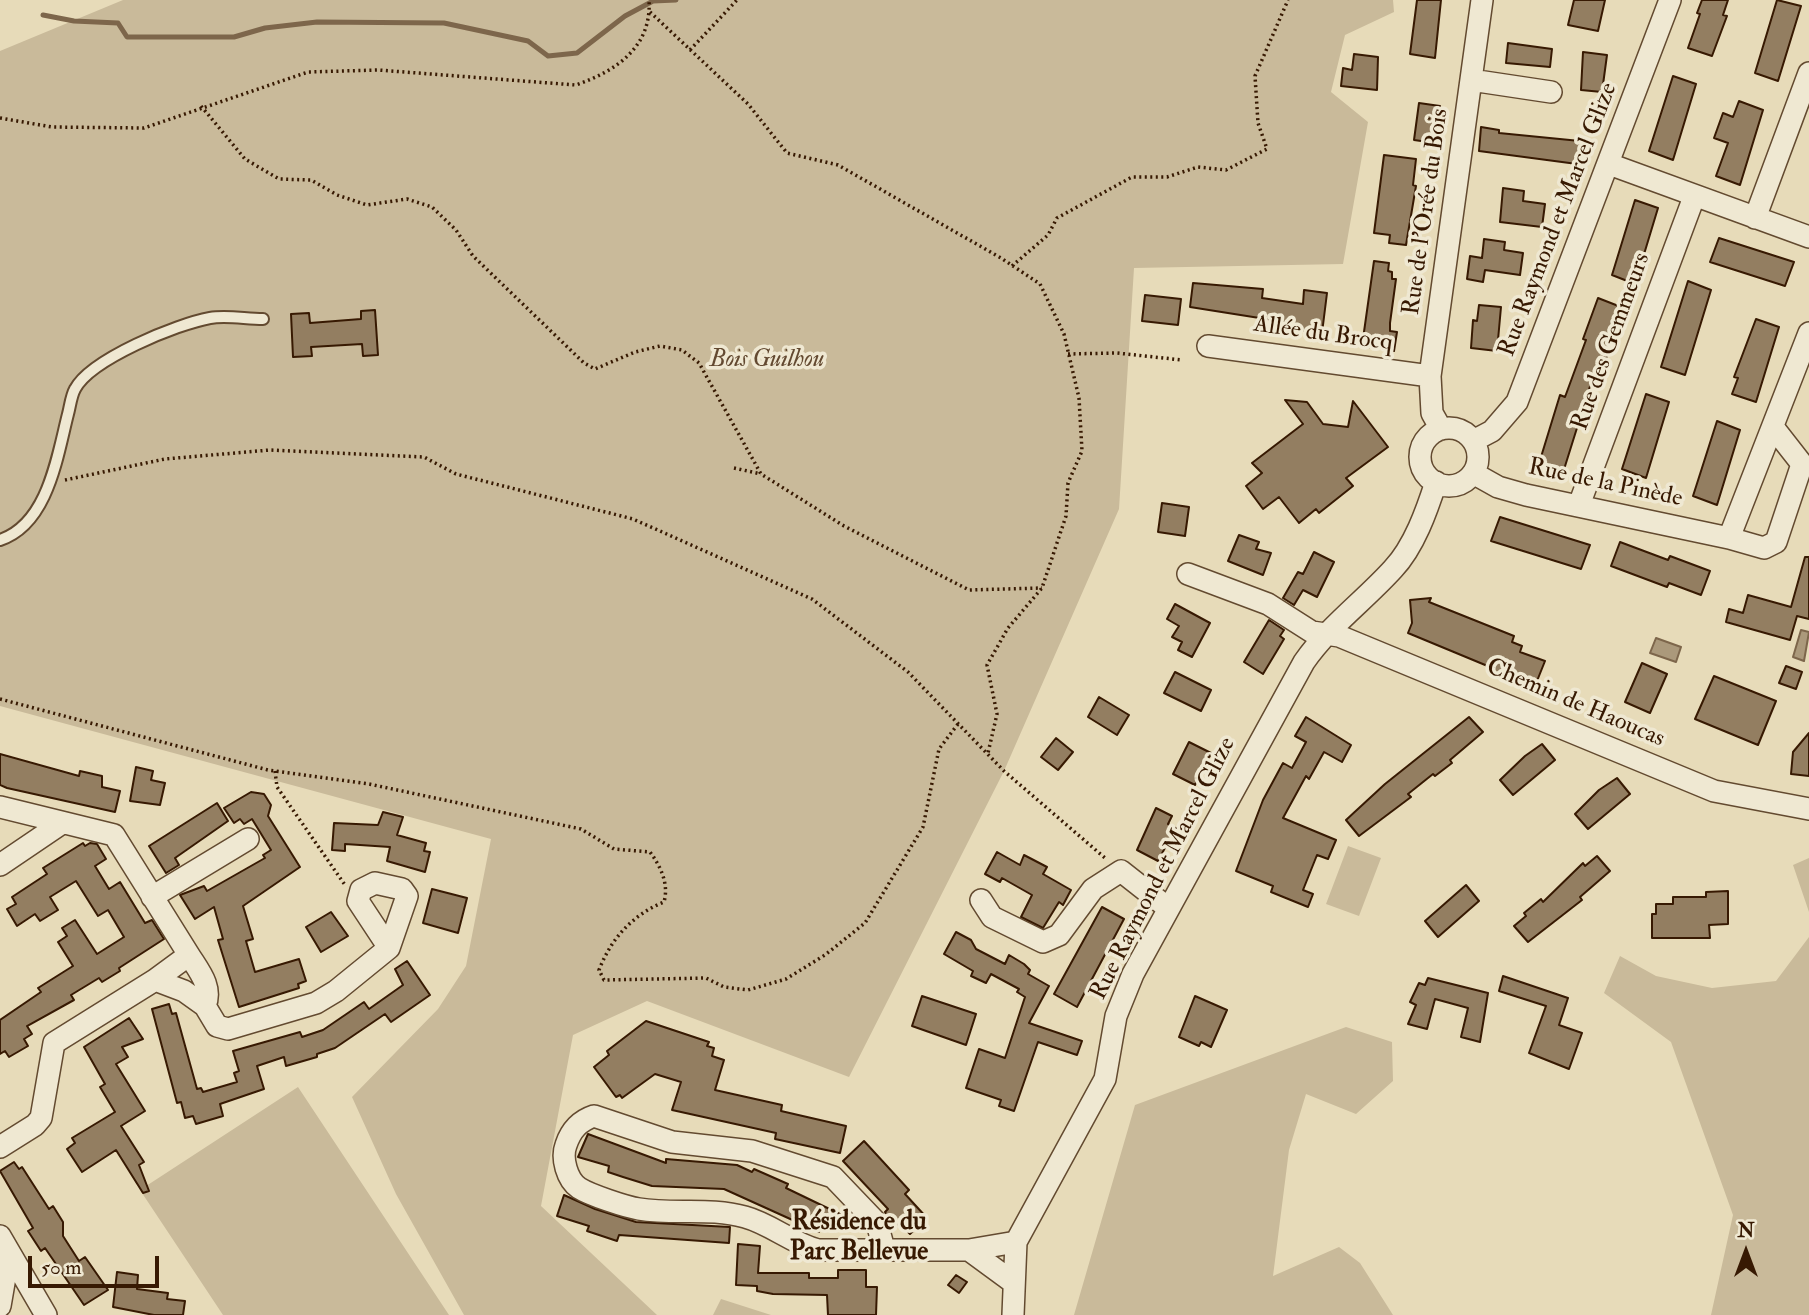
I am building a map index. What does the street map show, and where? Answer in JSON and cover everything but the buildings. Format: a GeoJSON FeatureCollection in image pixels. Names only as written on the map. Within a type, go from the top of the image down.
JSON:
{"type":"FeatureCollection","features":[{"type":"Feature","properties":{"kind":"street","name":"Rue de l'Orée du Bois"},"geometry":{"type":"LineString","coordinates":[[1441,429],[1432,413],[1430,376],[1482,0]]}},
{"type":"Feature","properties":{"kind":"street","name":"Rue Raymond et Marcel Glize"},"geometry":{"type":"LineString","coordinates":[[1473,441],[1492,431],[1517,402],[1670,0]]}},
{"type":"Feature","properties":{"kind":"street"},"geometry":{"type":"LineString","coordinates":[[1755,218],[1809,73]]}},
{"type":"Feature","properties":{"kind":"street"},"geometry":{"type":"LineString","coordinates":[[1471,80],[1551,92]]}},
{"type":"Feature","properties":{"kind":"street"},"geometry":{"type":"LineString","coordinates":[[1609,164],[1809,237]]}},
{"type":"Feature","properties":{"kind":"street","name":"Rue des Gemmeurs"},"geometry":{"type":"LineString","coordinates":[[1579,505],[1694,197]]}},
{"type":"Feature","properties":{"kind":"street"},"geometry":{"type":"LineString","coordinates":[[1729,538],[1809,332]]}},
{"type":"Feature","properties":{"kind":"street","name":"Allée du Brocq"},"geometry":{"type":"LineString","coordinates":[[1208,346],[1430,376]]}},
{"type":"Feature","properties":{"kind":"street","name":"Rue de la Pinède"},"geometry":{"type":"LineString","coordinates":[[1473,473],[1498,487],[1764,548],[1776,542],[1802,464],[1773,427]]}},
{"type":"Feature","properties":{"kind":"street"},"geometry":{"type":"LineString","coordinates":[[1441,429],[1457,429],[1473,441],[1478,453],[1473,473],[1457,484],[1436,482],[1428,476],[1420,458],[1425,440],[1441,429]]}},
{"type":"Feature","properties":{"kind":"street","name":"Rue Raymond et Marcel Glize"},"geometry":{"type":"LineString","coordinates":[[1013,1315],[1016,1242],[1105,1079],[1111,1038],[1122,996],[1291,685],[1326,633],[1395,567],[1413,538],[1436,482]]}},
{"type":"Feature","properties":{"kind":"street","name":"Chemin de Haoucas"},"geometry":{"type":"LineString","coordinates":[[1188,574],[1268,604],[1312,632],[1326,633],[1558,725],[1714,791],[1809,809]]}},
{"type":"Feature","properties":{"kind":"street"},"geometry":{"type":"LineString","coordinates":[[0,807],[114,835],[206,984],[208,998],[205,1006]]}},
{"type":"Feature","properties":{"kind":"street"},"geometry":{"type":"LineString","coordinates":[[0,865],[62,823]]}},
{"type":"Feature","properties":{"kind":"street"},"geometry":{"type":"LineString","coordinates":[[152,897],[248,839]]}},
{"type":"Feature","properties":{"kind":"street"},"geometry":{"type":"LineString","coordinates":[[981,900],[992,917],[1043,942],[1059,935],[1093,889],[1121,871],[1168,908]]}},
{"type":"Feature","properties":{"kind":"street"},"geometry":{"type":"LineString","coordinates":[[155,981],[169,983],[205,1006],[217,1026],[228,1029],[316,1003],[336,991],[389,948],[407,896],[402,889],[375,883],[357,895],[358,901],[389,948]]}},
{"type":"Feature","properties":{"kind":"street"},"geometry":{"type":"LineString","coordinates":[[0,1147],[35,1125],[41,1118],[54,1043],[155,981],[189,955]]}},
{"type":"Feature","properties":{"kind":"street"},"geometry":{"type":"LineString","coordinates":[[884,1249],[877,1223],[833,1177],[752,1151],[672,1142],[594,1116],[583,1120],[570,1132],[563,1152],[566,1168],[577,1187],[638,1209],[720,1211],[749,1218],[797,1245],[818,1250],[969,1250],[1016,1242]]}},
{"type":"Feature","properties":{"kind":"street"},"geometry":{"type":"LineString","coordinates":[[0,1306],[4,1245]]}},
{"type":"Feature","properties":{"kind":"street"},"geometry":{"type":"LineString","coordinates":[[4,1245],[46,1315]]}},
{"type":"Feature","properties":{"kind":"street"},"geometry":{"type":"LineString","coordinates":[[969,1250],[1014,1283]]}},
{"type":"Feature","properties":{"kind":"lane"},"geometry":{"type":"LineString","coordinates":[[0,540],[15,535],[36,510],[50,483],[75,388],[108,359],[174,328],[212,317],[263,320]]}},
{"type":"Feature","properties":{"kind":"path"},"geometry":{"type":"LineString","coordinates":[[0,118],[52,127],[144,128],[201,106],[308,72],[378,70],[576,85],[599,77],[639,47],[650,12],[649,0]]}},
{"type":"Feature","properties":{"kind":"path"},"geometry":{"type":"LineString","coordinates":[[690,50],[737,0]]}},
{"type":"Feature","properties":{"kind":"path"},"geometry":{"type":"LineString","coordinates":[[1012,266],[1048,235],[1057,218],[1132,177],[1167,177],[1198,167],[1226,170],[1267,149],[1258,123],[1255,76],[1288,0]]}},
{"type":"Feature","properties":{"kind":"path"},"geometry":{"type":"LineString","coordinates":[[650,12],[748,104],[787,153],[838,165],[1040,284],[1063,334],[1079,398],[1082,451],[1068,483],[1066,516],[1042,587],[1008,628],[987,665],[997,714],[988,754]]}},
{"type":"Feature","properties":{"kind":"path"},"geometry":{"type":"LineString","coordinates":[[201,106],[245,159],[279,179],[311,180],[337,195],[367,205],[407,199],[432,208],[456,230],[473,256],[584,363],[596,369],[635,352],[660,346],[682,350],[699,363],[761,474]]}},
{"type":"Feature","properties":{"kind":"path"},"geometry":{"type":"LineString","coordinates":[[1068,354],[1117,353],[1182,360]]}},
{"type":"Feature","properties":{"kind":"path"},"geometry":{"type":"LineString","coordinates":[[50,483],[165,459],[270,450],[424,457],[456,474],[633,519],[812,599],[908,672],[1004,771],[1121,871]]}},
{"type":"Feature","properties":{"kind":"path"},"geometry":{"type":"LineString","coordinates":[[734,468],[761,474],[844,526],[969,590],[1042,587]]}},
{"type":"Feature","properties":{"kind":"path"},"geometry":{"type":"LineString","coordinates":[[0,699],[275,771],[369,784],[581,829],[614,849],[650,852],[658,862],[667,890],[664,902],[643,911],[613,943],[599,970],[604,980],[706,978],[724,987],[748,990],[786,979],[825,955],[865,923],[923,827],[939,749],[958,724]]}},
{"type":"Feature","properties":{"kind":"path"},"geometry":{"type":"LineString","coordinates":[[275,771],[276,787],[347,888],[357,895]]}},
{"type":"Feature","properties":{"kind":"green space","name":"Bois Guilhou"},"geometry":{"type":"Polygon","coordinates":[[[123,0],[1393,0],[1394,12],[1345,35],[1331,92],[1368,122],[1343,264],[1134,268],[1119,509],[1004,771],[849,1077],[647,1001],[573,1035],[541,1206],[657,1315],[464,1315],[396,1194],[352,1097],[438,1009],[466,966],[491,839],[0,706],[0,51],[123,0]]]}},
{"type":"Feature","properties":{"kind":"green space"},"geometry":{"type":"Polygon","coordinates":[[[1348,846],[1381,858],[1359,916],[1326,904],[1348,846]]]}},
{"type":"Feature","properties":{"kind":"green space"},"geometry":{"type":"Polygon","coordinates":[[[1809,858],[1809,912],[1793,865],[1809,858]]]}},
{"type":"Feature","properties":{"kind":"green space"},"geometry":{"type":"Polygon","coordinates":[[[1809,937],[1809,1315],[1711,1315],[1733,1215],[1671,1042],[1604,993],[1620,956],[1656,976],[1712,988],[1776,981],[1809,937]]]}},
{"type":"Feature","properties":{"kind":"green space"},"geometry":{"type":"Polygon","coordinates":[[[1346,1027],[1392,1042],[1393,1081],[1356,1114],[1306,1094],[1289,1150],[1273,1276],[1339,1247],[1360,1263],[1393,1315],[1074,1315],[1135,1105],[1346,1027]]]}},
{"type":"Feature","properties":{"kind":"green space"},"geometry":{"type":"Polygon","coordinates":[[[298,1087],[449,1315],[223,1315],[140,1190],[298,1087]]]}},
{"type":"Feature","properties":{"kind":"green space"},"geometry":{"type":"Polygon","coordinates":[[[721,1299],[771,1315],[713,1315],[721,1299]]]}},
{"type":"Feature","properties":{"kind":"shaded area"},"geometry":{"type":"Polygon","coordinates":[[[1801,630],[1809,632],[1804,661],[1793,657],[1801,630]]]}},
{"type":"Feature","properties":{"kind":"shaded area"},"geometry":{"type":"Polygon","coordinates":[[[1656,638],[1681,647],[1676,662],[1650,653],[1656,638]]]}},
{"type":"Feature","properties":{"kind":"waterway"},"geometry":{"type":"LineString","coordinates":[[43,15],[74,21],[118,23],[127,37],[234,37],[265,28],[317,22],[444,23],[528,41],[548,56],[577,53],[625,16],[653,1],[676,0]]}},
{"type":"Feature","properties":{"kind":"district","name":"Résidence du Parc Bellevue"},"geometry":{"type":"Point","coordinates":[859,1238]}}]}
